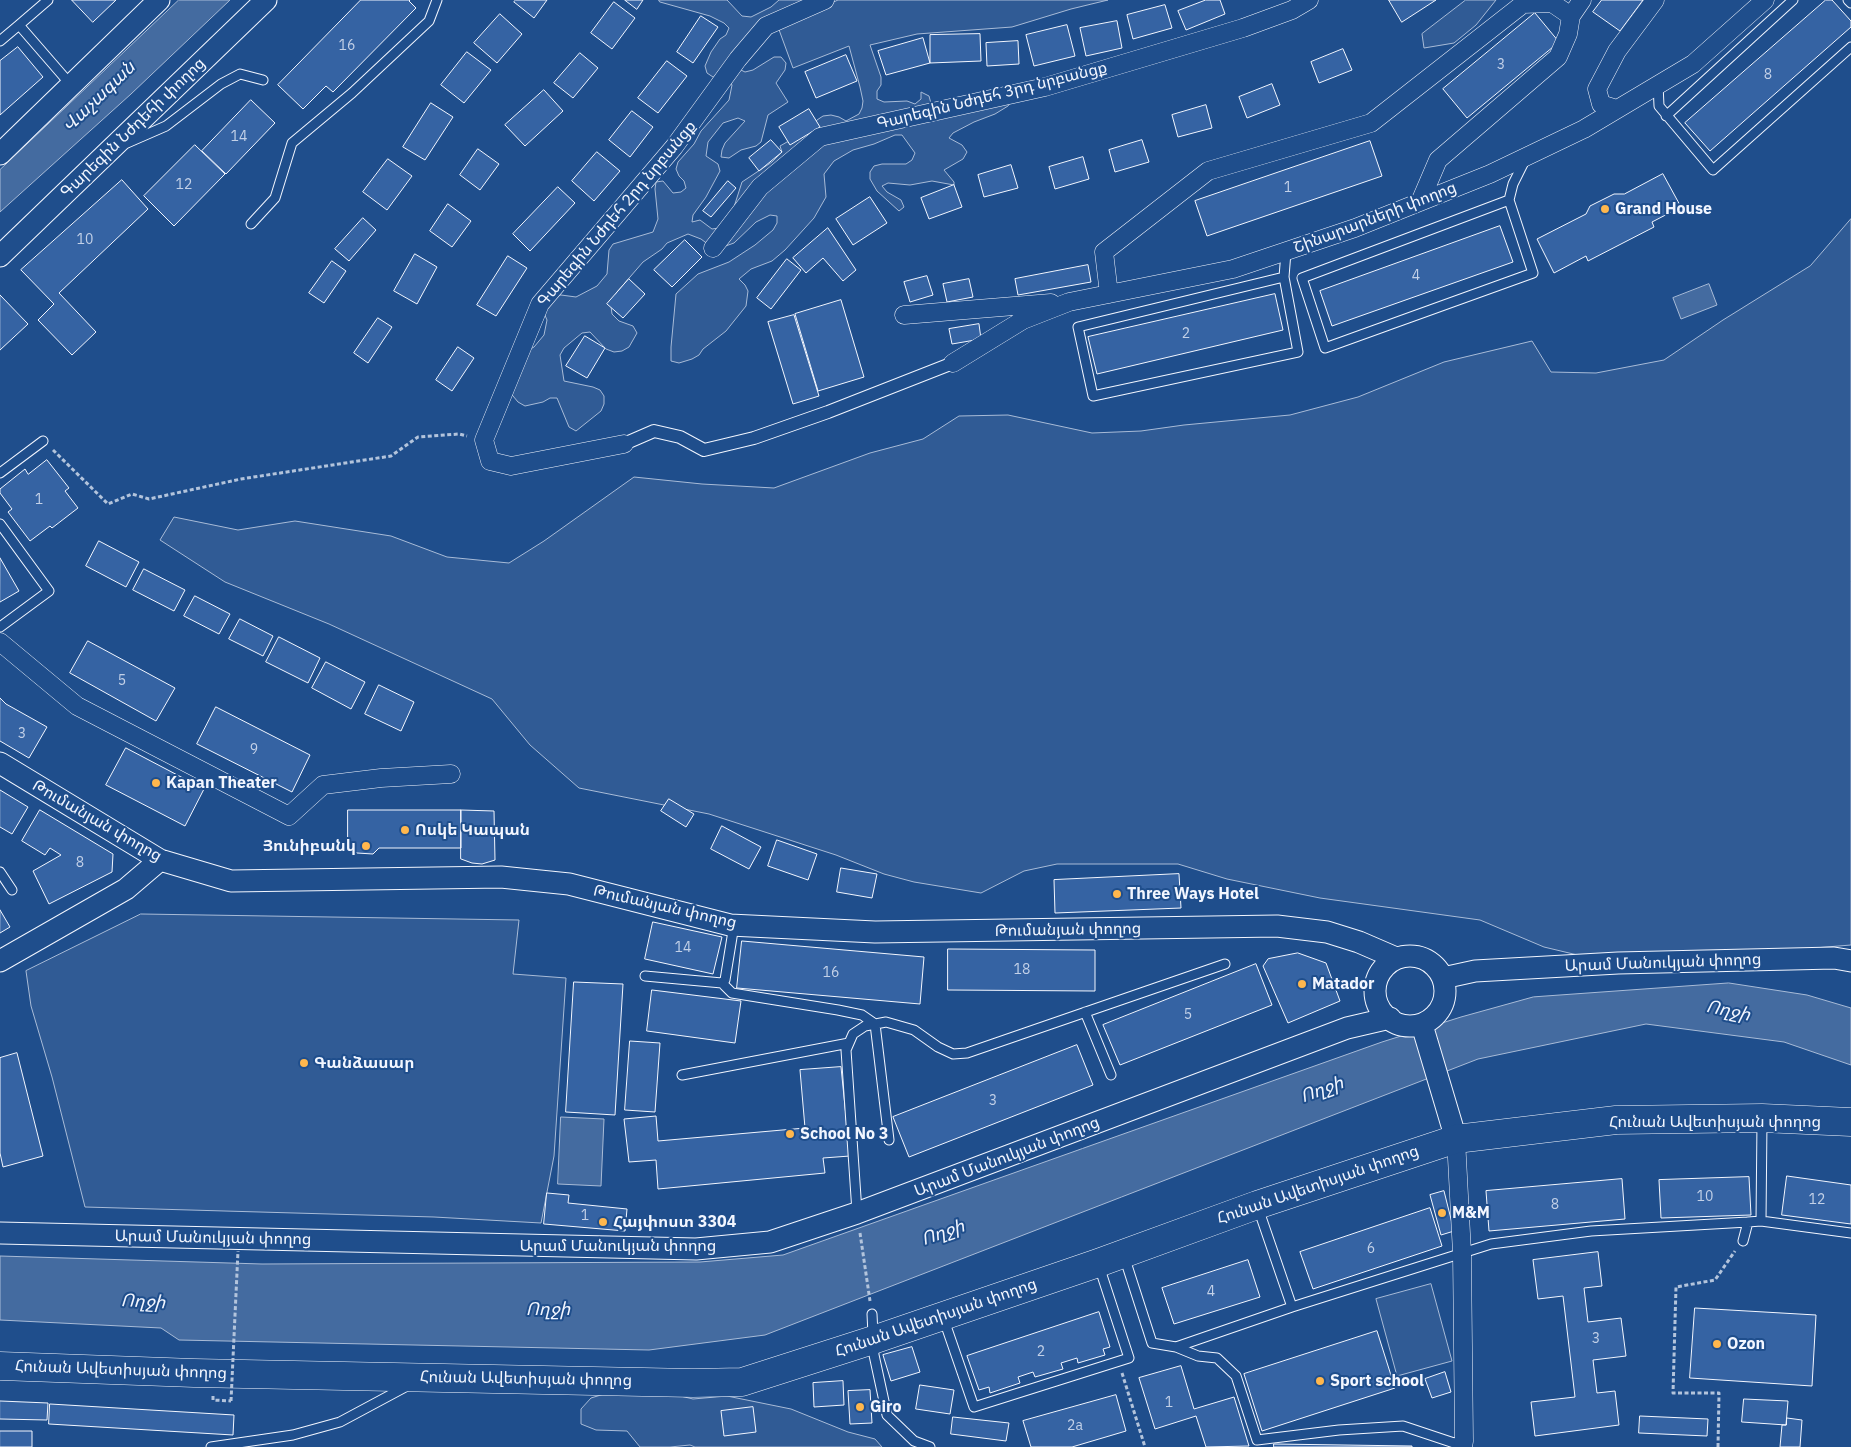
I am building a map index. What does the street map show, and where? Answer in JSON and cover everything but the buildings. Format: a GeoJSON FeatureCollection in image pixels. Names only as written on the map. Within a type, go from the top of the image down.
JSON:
{"type":"FeatureCollection","features":[{"type":"Feature","properties":{"kind":"highway","name":"Հունան Ավետիսյան փողոց"},"geometry":{"type":"LineString","coordinates":[[0,1366],[423,1378],[637,1380],[693,1383],[742,1382],[873,1327],[943,1316],[1098,1263],[1257,1205],[1454,1128],[1616,1120],[1762,1118],[1851,1122]]}},
{"type":"Feature","properties":{"kind":"street"},"geometry":{"type":"LineString","coordinates":[[0,154],[159,0]]}},
{"type":"Feature","properties":{"kind":"street","name":"Գարեգին Նժդեհի փողոց"},"geometry":{"type":"LineString","coordinates":[[0,256],[266,0]]}},
{"type":"Feature","properties":{"kind":"street","name":"Գարեգին Նժդեհ 2րդ նրբանցք"},"geometry":{"type":"LineString","coordinates":[[484,440],[540,304],[674,147],[738,59],[766,26],[825,0]]}},
{"type":"Feature","properties":{"kind":"street","name":"Գարեգին Նժդեհ 3րդ նրբանցք"},"geometry":{"type":"LineString","coordinates":[[713,248],[760,187],[820,137],[1045,86],[1243,28],[1292,10],[1309,0]]}},
{"type":"Feature","properties":{"kind":"street"},"geometry":{"type":"LineString","coordinates":[[1420,202],[1438,160],[1558,57],[1568,34],[1571,16],[1582,0]]}},
{"type":"Feature","properties":{"kind":"street"},"geometry":{"type":"LineString","coordinates":[[1617,109],[1601,104],[1597,89],[1617,51],[1655,0]]}},
{"type":"Feature","properties":{"kind":"street","name":"Շինարարների փողոց"},"geometry":{"type":"LineString","coordinates":[[953,363],[1023,320],[1069,302],[1233,269],[1286,252],[1490,174],[1584,129],[1693,64],[1764,0]]}},
{"type":"Feature","properties":{"kind":"street"},"geometry":{"type":"LineString","coordinates":[[1109,294],[1104,252],[1208,171],[1370,124],[1524,4],[1552,4],[1571,16]]}},
{"type":"Feature","properties":{"kind":"street"},"geometry":{"type":"LineString","coordinates":[[904,315],[1069,302]]}},
{"type":"Feature","properties":{"kind":"street"},"geometry":{"type":"LineString","coordinates":[[484,440],[490,461],[511,466],[624,444],[654,431],[680,437],[704,450],[754,438],[828,412],[953,363]]}},
{"type":"Feature","properties":{"kind":"street"},"geometry":{"type":"LineString","coordinates":[[0,642],[77,706],[289,816],[324,785],[381,778],[452,774]]}},
{"type":"Feature","properties":{"kind":"street","name":"Թումանյան փողոց"},"geometry":{"type":"LineString","coordinates":[[0,763],[160,860],[231,881],[491,877],[569,884],[734,925],[875,932],[1277,926],[1327,932],[1359,942],[1396,958]]}},
{"type":"Feature","properties":{"kind":"street"},"geometry":{"type":"LineString","coordinates":[[0,961],[126,889],[160,860]]}},
{"type":"Feature","properties":{"kind":"street"},"geometry":{"type":"LineString","coordinates":[[1359,942],[1380,973]]}},
{"type":"Feature","properties":{"kind":"street"},"geometry":{"type":"LineString","coordinates":[[1445,1000],[1445,983],[1440,972],[1422,958],[1410,956],[1396,958],[1387,964],[1380,973],[1375,985],[1375,1000],[1379,1009],[1387,1018],[1390,1018],[1396,1024],[1407,1027],[1423,1026],[1438,1014],[1445,1000],[1475,971]]}},
{"type":"Feature","properties":{"kind":"street","name":"Արամ Մանուկյան փողոց"},"geometry":{"type":"LineString","coordinates":[[1443,978],[1475,971],[1618,963],[1834,958],[1851,961]]}},
{"type":"Feature","properties":{"kind":"street","name":"Արամ Մանուկյան փողոց"},"geometry":{"type":"LineString","coordinates":[[1347,1028],[1375,1000]]}},
{"type":"Feature","properties":{"kind":"street","name":"Արամ Մանուկյան փողոց"},"geometry":{"type":"LineString","coordinates":[[0,1233],[696,1249],[770,1242],[858,1222],[1347,1028],[1390,1018]]}},
{"type":"Feature","properties":{"kind":"street"},"geometry":{"type":"LineString","coordinates":[[1423,1026],[1454,1128],[1462,1254],[1464,1444]]}},
{"type":"Feature","properties":{"kind":"lane"},"geometry":{"type":"LineString","coordinates":[[0,41],[48,0]]}},
{"type":"Feature","properties":{"kind":"lane"},"geometry":{"type":"LineString","coordinates":[[251,224],[275,198],[292,143],[352,93],[429,21],[437,0]]}},
{"type":"Feature","properties":{"kind":"lane"},"geometry":{"type":"LineString","coordinates":[[1666,116],[1793,0]]}},
{"type":"Feature","properties":{"kind":"lane"},"geometry":{"type":"LineString","coordinates":[[1848,0],[1851,3]]}},
{"type":"Feature","properties":{"kind":"lane"},"geometry":{"type":"LineString","coordinates":[[19,25],[71,85]]}},
{"type":"Feature","properties":{"kind":"lane"},"geometry":{"type":"LineString","coordinates":[[1658,84],[1659,106],[1713,170],[1851,47]]}},
{"type":"Feature","properties":{"kind":"lane"},"geometry":{"type":"LineString","coordinates":[[113,149],[166,126],[221,84],[240,74],[263,80]]}},
{"type":"Feature","properties":{"kind":"lane"},"geometry":{"type":"LineString","coordinates":[[1509,200],[1302,278],[1325,348],[1533,273],[1509,200],[1513,184],[1527,157]]}},
{"type":"Feature","properties":{"kind":"lane"},"geometry":{"type":"LineString","coordinates":[[1284,277],[1078,327],[1093,396],[1298,352],[1284,277],[1286,252]]}},
{"type":"Feature","properties":{"kind":"lane"},"geometry":{"type":"LineString","coordinates":[[0,473],[43,441]]}},
{"type":"Feature","properties":{"kind":"lane"},"geometry":{"type":"LineString","coordinates":[[0,524],[49,591],[0,627]]}},
{"type":"Feature","properties":{"kind":"lane"},"geometry":{"type":"LineString","coordinates":[[0,872],[12,890]]}},
{"type":"Feature","properties":{"kind":"lane"},"geometry":{"type":"LineString","coordinates":[[722,983],[725,980],[734,925]]}},
{"type":"Feature","properties":{"kind":"lane"},"geometry":{"type":"LineString","coordinates":[[858,1222],[846,1050],[853,1034],[865,1026],[886,1022],[914,1030],[938,1048],[953,1054],[977,1050],[1225,964]]}},
{"type":"Feature","properties":{"kind":"lane"},"geometry":{"type":"LineString","coordinates":[[645,976],[722,983],[732,993],[838,1010],[862,1016],[875,1024]]}},
{"type":"Feature","properties":{"kind":"lane"},"geometry":{"type":"LineString","coordinates":[[1085,1012],[1111,1075]]}},
{"type":"Feature","properties":{"kind":"lane"},"geometry":{"type":"LineString","coordinates":[[875,1024],[889,1140]]}},
{"type":"Feature","properties":{"kind":"lane"},"geometry":{"type":"LineString","coordinates":[[682,1075],[849,1043]]}},
{"type":"Feature","properties":{"kind":"lane"},"geometry":{"type":"LineString","coordinates":[[1762,1118],[1762,1221]]}},
{"type":"Feature","properties":{"kind":"lane"},"geometry":{"type":"LineString","coordinates":[[1257,1205],[1292,1307]]}},
{"type":"Feature","properties":{"kind":"lane"},"geometry":{"type":"LineString","coordinates":[[1176,1347],[1292,1307],[1491,1244],[1591,1231],[1762,1221],[1851,1233]]}},
{"type":"Feature","properties":{"kind":"lane"},"geometry":{"type":"LineString","coordinates":[[1743,1241],[1748,1222]]}},
{"type":"Feature","properties":{"kind":"lane"},"geometry":{"type":"LineString","coordinates":[[1123,1254],[1152,1343],[1176,1347],[1198,1356],[1217,1358],[1236,1376],[1257,1440],[1339,1430],[1404,1426],[1454,1443],[1464,1444]]}},
{"type":"Feature","properties":{"kind":"lane"},"geometry":{"type":"LineString","coordinates":[[943,1316],[974,1407],[1129,1358],[1098,1263]]}},
{"type":"Feature","properties":{"kind":"lane"},"geometry":{"type":"LineString","coordinates":[[873,1327],[874,1355],[887,1415],[914,1441],[930,1447]]}},
{"type":"Feature","properties":{"kind":"lane"},"geometry":{"type":"LineString","coordinates":[[211,1447],[293,1435],[340,1422],[423,1378]]}},
{"type":"Feature","properties":{"kind":"path"},"geometry":{"type":"LineString","coordinates":[[43,441],[108,504],[132,494],[149,499],[268,474],[391,456],[418,437],[459,434],[484,440]]}},
{"type":"Feature","properties":{"kind":"path"},"geometry":{"type":"LineString","coordinates":[[858,1222],[873,1327]]}},
{"type":"Feature","properties":{"kind":"path"},"geometry":{"type":"LineString","coordinates":[[1718,1447],[1719,1393],[1673,1393],[1676,1287],[1716,1280],[1743,1241]]}},
{"type":"Feature","properties":{"kind":"path"},"geometry":{"type":"LineString","coordinates":[[231,1402],[238,1251]]}},
{"type":"Feature","properties":{"kind":"path"},"geometry":{"type":"LineString","coordinates":[[1118,1361],[1145,1447]]}},
{"type":"Feature","properties":{"kind":"shaded area"},"geometry":{"type":"Polygon","coordinates":[[[659,0],[727,0],[742,16],[751,17],[771,7],[779,0],[812,0],[791,9],[737,68],[745,72],[753,70],[774,57],[781,57],[786,63],[785,70],[776,83],[788,102],[768,115],[761,142],[756,146],[741,150],[729,158],[721,157],[725,143],[745,121],[738,118],[723,123],[708,142],[706,156],[718,164],[720,171],[706,197],[693,215],[692,222],[700,220],[712,229],[719,228],[733,210],[742,182],[772,162],[782,152],[780,146],[787,142],[795,141],[823,116],[831,115],[846,121],[859,114],[862,108],[863,101],[849,46],[793,68],[778,27],[838,0],[1108,0],[1012,27],[917,34],[870,45],[881,77],[877,99],[884,102],[907,101],[915,104],[921,99],[921,92],[929,96],[933,111],[1012,100],[1008,106],[995,114],[974,122],[953,133],[949,138],[962,145],[967,152],[963,159],[944,170],[954,182],[954,185],[932,181],[910,185],[888,183],[882,186],[887,192],[901,200],[904,207],[899,211],[877,191],[870,179],[870,172],[874,166],[906,164],[912,160],[915,153],[902,135],[895,135],[853,150],[834,161],[824,174],[826,197],[814,218],[785,250],[772,261],[751,269],[739,279],[748,291],[746,306],[726,331],[703,349],[699,355],[679,363],[671,361],[676,294],[698,274],[729,262],[755,245],[773,230],[777,223],[777,216],[770,215],[756,222],[734,243],[720,248],[713,248],[701,239],[688,234],[667,243],[662,249],[643,262],[617,292],[611,306],[612,314],[619,321],[633,326],[637,333],[629,347],[622,351],[614,352],[606,349],[590,332],[582,333],[564,348],[560,355],[564,381],[593,387],[600,390],[604,396],[604,404],[601,411],[576,431],[569,427],[557,398],[550,398],[543,402],[525,406],[518,402],[508,390],[527,351],[534,347],[544,335],[547,320],[544,313],[552,296],[576,297],[597,286],[607,274],[609,250],[613,244],[653,232],[658,219],[656,182],[663,181],[673,193],[681,192],[686,188],[676,169],[678,162],[694,144],[701,131],[729,100],[732,85],[728,79],[713,77],[707,73],[705,66],[711,52],[720,39],[726,35],[729,28],[724,23],[710,16],[660,2],[659,0]]]}},
{"type":"Feature","properties":{"kind":"shaded area"},"geometry":{"type":"Polygon","coordinates":[[[1466,0],[1496,0],[1476,25],[1454,43],[1424,48],[1422,34],[1466,0]]]}},
{"type":"Feature","properties":{"kind":"shaded area"},"geometry":{"type":"Polygon","coordinates":[[[1851,219],[1851,945],[1753,953],[1590,958],[1544,947],[1480,920],[1320,898],[1227,879],[1178,864],[1057,864],[1024,871],[981,893],[914,882],[884,874],[836,855],[709,814],[579,788],[530,745],[492,699],[329,624],[225,582],[160,540],[174,517],[238,530],[295,521],[391,536],[447,557],[509,563],[544,541],[634,477],[702,484],[774,488],[870,453],[923,439],[959,416],[1008,415],[1092,433],[1141,431],[1290,415],[1358,397],[1444,362],[1532,341],[1551,372],[1596,373],[1664,360],[1723,320],[1810,266],[1851,219]]]}},
{"type":"Feature","properties":{"kind":"shaded area","name":"Գանձասար"},"geometry":{"type":"Polygon","coordinates":[[[141,914],[519,920],[513,974],[566,978],[554,1156],[541,1223],[434,1217],[85,1207],[52,1077],[31,1006],[26,971],[141,914]]]}},
{"type":"Feature","properties":{"kind":"shaded area"},"geometry":{"type":"Polygon","coordinates":[[[1431,1284],[1452,1361],[1397,1376],[1376,1299],[1431,1284]]]}},
{"type":"Feature","properties":{"kind":"shaded area"},"geometry":{"type":"Polygon","coordinates":[[[664,1392],[693,1399],[727,1396],[791,1409],[848,1432],[875,1439],[882,1447],[695,1447],[690,1445],[640,1447],[627,1431],[596,1430],[581,1424],[581,1409],[591,1398],[604,1394],[664,1392]]]}},
{"type":"Feature","properties":{"kind":"water","name":"Վաչագան"},"geometry":{"type":"Polygon","coordinates":[[[179,0],[230,0],[131,94],[0,212],[0,170],[179,0]]]}},
{"type":"Feature","properties":{"kind":"water"},"geometry":{"type":"Polygon","coordinates":[[[1709,284],[1717,305],[1681,319],[1673,298],[1709,284]]]}},
{"type":"Feature","properties":{"kind":"water","name":"Ողջի"},"geometry":{"type":"Polygon","coordinates":[[[1729,983],[1807,995],[1851,1008],[1851,1065],[1784,1042],[1646,1024],[1478,1059],[765,1335],[649,1350],[179,1340],[161,1328],[0,1320],[0,1256],[262,1264],[700,1262],[783,1255],[1382,1042],[1461,1017],[1533,997],[1729,983]]]}},
{"type":"Feature","properties":{"kind":"water"},"geometry":{"type":"Polygon","coordinates":[[[561,1117],[604,1119],[601,1186],[558,1184],[561,1117]]]}},
{"type":"Feature","properties":{"kind":"place","name":"Grand House"},"geometry":{"type":"Point","coordinates":[1605,209]}},
{"type":"Feature","properties":{"kind":"place","name":"Kapan Theater"},"geometry":{"type":"Point","coordinates":[156,783]}},
{"type":"Feature","properties":{"kind":"place","name":"Ոսկե Կապան"},"geometry":{"type":"Point","coordinates":[405,830]}},
{"type":"Feature","properties":{"kind":"place","name":"Յունիբանկ"},"geometry":{"type":"Point","coordinates":[366,846]}},
{"type":"Feature","properties":{"kind":"place","name":"Three Ways Hotel"},"geometry":{"type":"Point","coordinates":[1117,894]}},
{"type":"Feature","properties":{"kind":"place","name":"Matador"},"geometry":{"type":"Point","coordinates":[1302,984]}},
{"type":"Feature","properties":{"kind":"place","name":"Գանձասար"},"geometry":{"type":"Point","coordinates":[304,1063]}},
{"type":"Feature","properties":{"kind":"place","name":"School No 3"},"geometry":{"type":"Point","coordinates":[790,1134]}},
{"type":"Feature","properties":{"kind":"place","name":"M&M"},"geometry":{"type":"Point","coordinates":[1442,1213]}},
{"type":"Feature","properties":{"kind":"place","name":"Հայփոստ 3304"},"geometry":{"type":"Point","coordinates":[603,1222]}},
{"type":"Feature","properties":{"kind":"place","name":"Ozon"},"geometry":{"type":"Point","coordinates":[1717,1344]}},
{"type":"Feature","properties":{"kind":"place","name":"Sport school"},"geometry":{"type":"Point","coordinates":[1320,1381]}},
{"type":"Feature","properties":{"kind":"place","name":"Giro"},"geometry":{"type":"Point","coordinates":[860,1407]}}]}
